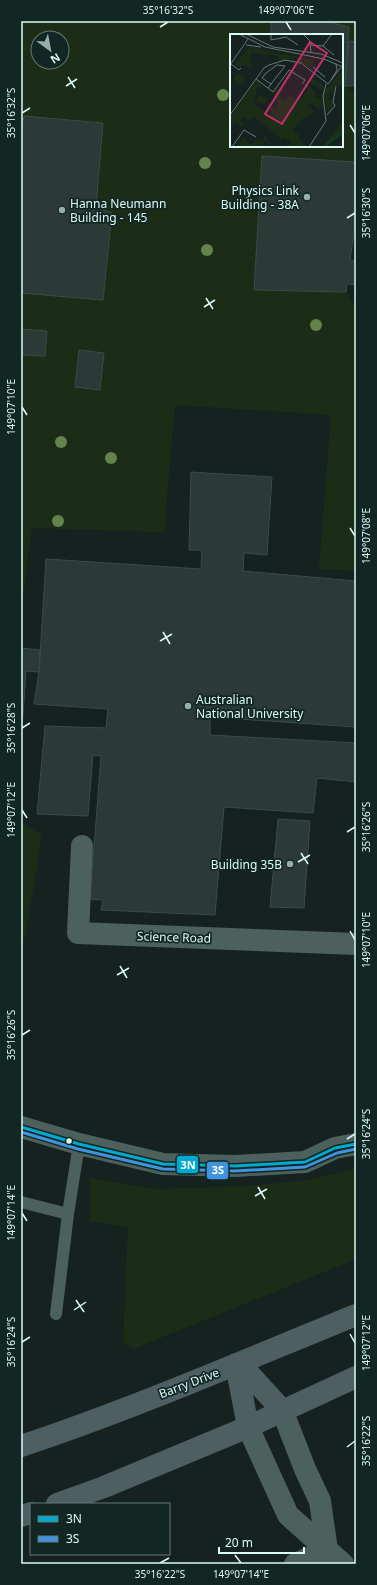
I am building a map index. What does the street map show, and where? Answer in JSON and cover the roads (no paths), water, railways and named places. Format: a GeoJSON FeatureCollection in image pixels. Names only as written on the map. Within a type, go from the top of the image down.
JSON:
{"type":"FeatureCollection","features":[{"type":"Feature","properties":{"kind":"main road","name":"Barry Drive"},"geometry":{"type":"LineString","coordinates":[[21,1446],[61,1433],[237,1364],[356,1315]]}},
{"type":"Feature","properties":{"kind":"main road"},"geometry":{"type":"LineString","coordinates":[[237,1364],[282,1410]]}},
{"type":"Feature","properties":{"kind":"main road"},"geometry":{"type":"LineString","coordinates":[[237,1364],[248,1427]]}},
{"type":"Feature","properties":{"kind":"main road"},"geometry":{"type":"LineString","coordinates":[[60,1503],[104,1487],[248,1427],[356,1377]]}},
{"type":"Feature","properties":{"kind":"street","name":"Science Road"},"geometry":{"type":"LineString","coordinates":[[82,846],[78,933],[356,944]]}},
{"type":"Feature","properties":{"kind":"street"},"geometry":{"type":"LineString","coordinates":[[21,1127],[79,1144],[164,1164],[235,1166],[305,1162],[336,1148],[356,1144]]}},
{"type":"Feature","properties":{"kind":"street"},"geometry":{"type":"LineString","coordinates":[[282,1410],[305,1469],[320,1500],[327,1550]]}},
{"type":"Feature","properties":{"kind":"street"},"geometry":{"type":"LineString","coordinates":[[248,1427],[288,1515],[343,1564]]}},
{"type":"Feature","properties":{"kind":"street"},"geometry":{"type":"LineString","coordinates":[[295,1564],[327,1550]]}},
{"type":"Feature","properties":{"kind":"lane"},"geometry":{"type":"LineString","coordinates":[[56,1314],[68,1214],[79,1144]]}},
{"type":"Feature","properties":{"kind":"lane"},"geometry":{"type":"LineString","coordinates":[[21,1202],[68,1214]]}},
{"type":"Feature","properties":{"kind":"place","name":"Physics Link Building - 38A"},"geometry":{"type":"Point","coordinates":[307,197]}},
{"type":"Feature","properties":{"kind":"place","name":"Hanna Neumann Building - 145"},"geometry":{"type":"Point","coordinates":[62,210]}},
{"type":"Feature","properties":{"kind":"place","name":"Australian National University"},"geometry":{"type":"Point","coordinates":[188,706]}},
{"type":"Feature","properties":{"kind":"place","name":"Building 35B"},"geometry":{"type":"Point","coordinates":[290,864]}}]}
